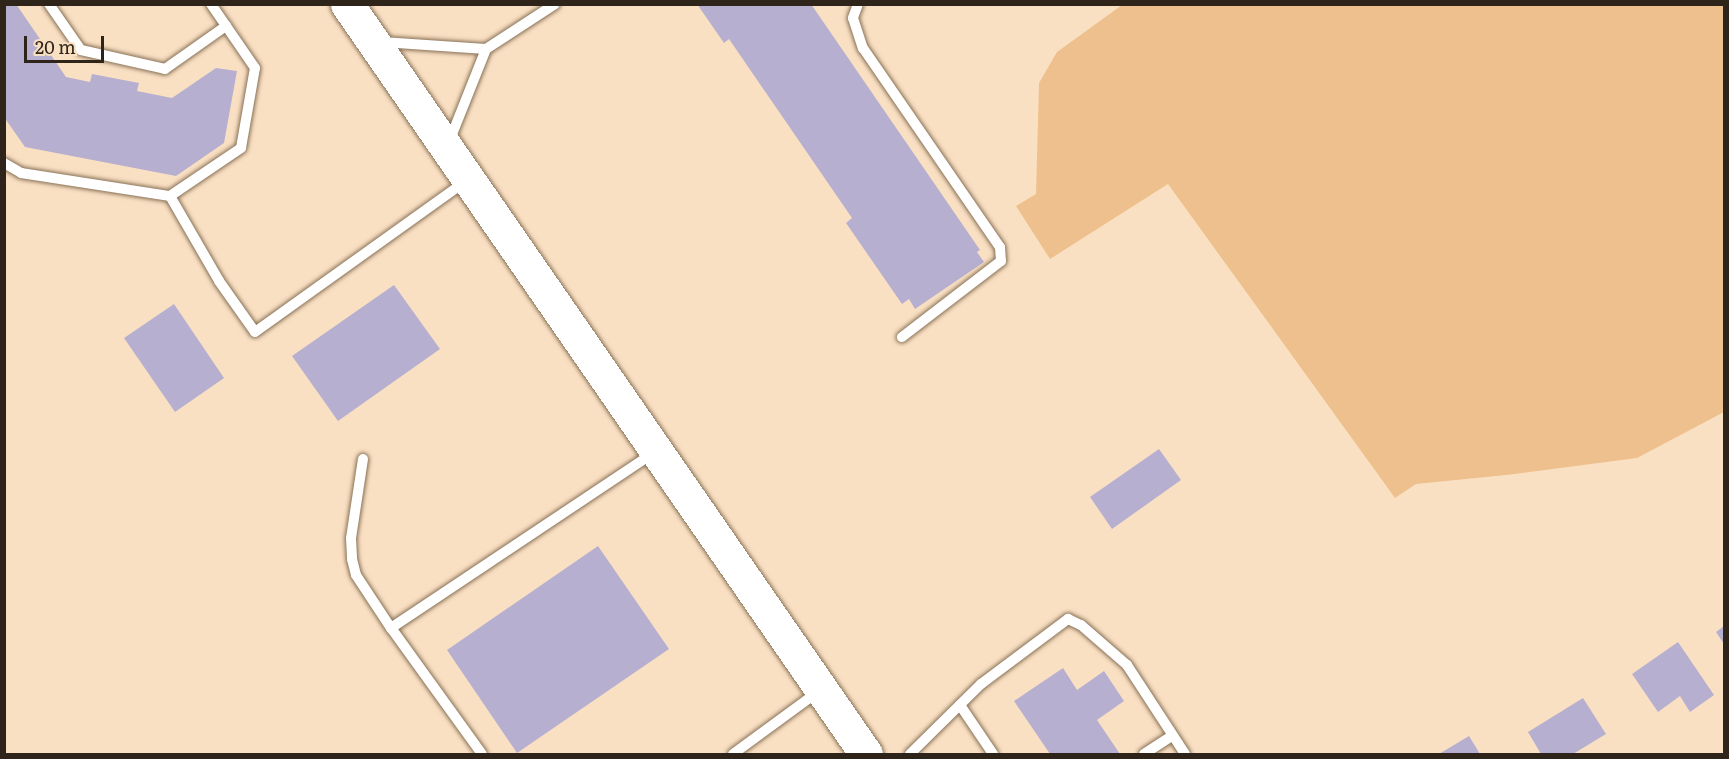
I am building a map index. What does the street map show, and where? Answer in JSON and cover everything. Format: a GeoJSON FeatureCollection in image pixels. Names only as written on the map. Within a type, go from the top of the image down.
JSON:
{"type":"FeatureCollection","features":[{"type":"Feature","properties":{"kind":"main road"},"geometry":{"type":"LineString","coordinates":[[347,4],[866,754]]}},
{"type":"Feature","properties":{"kind":"lane"},"geometry":{"type":"LineString","coordinates":[[49,4],[81,50],[165,69],[226,26]]}},
{"type":"Feature","properties":{"kind":"lane"},"geometry":{"type":"LineString","coordinates":[[4,162],[21,173],[170,196],[241,148],[255,68],[211,4]]}},
{"type":"Feature","properties":{"kind":"lane"},"geometry":{"type":"LineString","coordinates":[[446,149],[486,49],[555,4]]}},
{"type":"Feature","properties":{"kind":"lane"},"geometry":{"type":"LineString","coordinates":[[858,4],[853,18],[863,48],[1000,247],[1002,261],[902,337]]}},
{"type":"Feature","properties":{"kind":"lane"},"geometry":{"type":"LineString","coordinates":[[372,41],[486,49]]}},
{"type":"Feature","properties":{"kind":"lane"},"geometry":{"type":"LineString","coordinates":[[170,196],[219,281],[255,332],[467,179]]}},
{"type":"Feature","properties":{"kind":"lane"},"geometry":{"type":"LineString","coordinates":[[391,628],[656,451]]}},
{"type":"Feature","properties":{"kind":"lane"},"geometry":{"type":"LineString","coordinates":[[363,459],[351,538],[352,559],[356,575],[391,628],[482,754]]}},
{"type":"Feature","properties":{"kind":"lane"},"geometry":{"type":"LineString","coordinates":[[910,754],[981,684],[1068,619],[1082,625],[1127,665],[1185,754]]}},
{"type":"Feature","properties":{"kind":"lane"},"geometry":{"type":"LineString","coordinates":[[733,754],[821,690]]}},
{"type":"Feature","properties":{"kind":"lane"},"geometry":{"type":"LineString","coordinates":[[960,705],[993,754]]}},
{"type":"Feature","properties":{"kind":"lane"},"geometry":{"type":"LineString","coordinates":[[1144,754],[1172,736]]}},
{"type":"Feature","properties":{"kind":"shaded area"},"geometry":{"type":"Polygon","coordinates":[[[1122,5],[1724,5],[1724,412],[1637,458],[1416,484],[1395,498],[1168,184],[1050,259],[1016,206],[1036,194],[1039,83],[1057,52],[1122,5]]]}},
{"type":"Feature","properties":{"kind":"building"},"geometry":{"type":"Polygon","coordinates":[[[4,4],[16,4],[66,77],[90,82],[92,74],[139,83],[137,91],[172,98],[216,68],[237,71],[224,143],[176,176],[25,147],[4,117],[4,4]]]}},
{"type":"Feature","properties":{"kind":"building"},"geometry":{"type":"Polygon","coordinates":[[[697,4],[811,4],[980,250],[977,252],[984,262],[915,309],[909,299],[902,304],[846,223],[852,218],[729,39],[724,43],[697,4]]]}},
{"type":"Feature","properties":{"kind":"building"},"geometry":{"type":"Polygon","coordinates":[[[394,285],[440,349],[338,421],[292,356],[394,285]]]}},
{"type":"Feature","properties":{"kind":"building"},"geometry":{"type":"Polygon","coordinates":[[[174,304],[224,378],[175,412],[124,338],[174,304]]]}},
{"type":"Feature","properties":{"kind":"building"},"geometry":{"type":"Polygon","coordinates":[[[1159,449],[1181,480],[1112,529],[1090,497],[1159,449]]]}},
{"type":"Feature","properties":{"kind":"building"},"geometry":{"type":"Polygon","coordinates":[[[598,546],[669,649],[517,753],[447,650],[598,546]]]}},
{"type":"Feature","properties":{"kind":"building"},"geometry":{"type":"Polygon","coordinates":[[[1724,626],[1724,644],[1716,632],[1724,626]]]}},
{"type":"Feature","properties":{"kind":"building"},"geometry":{"type":"Polygon","coordinates":[[[1678,642],[1714,695],[1690,712],[1680,696],[1658,712],[1632,674],[1678,642]]]}},
{"type":"Feature","properties":{"kind":"building"},"geometry":{"type":"Polygon","coordinates":[[[1063,668],[1077,690],[1104,671],[1124,701],[1097,720],[1120,754],[1050,754],[1014,701],[1063,668]]]}},
{"type":"Feature","properties":{"kind":"building"},"geometry":{"type":"Polygon","coordinates":[[[1583,698],[1606,734],[1573,754],[1541,754],[1528,732],[1583,698]]]}},
{"type":"Feature","properties":{"kind":"building"},"geometry":{"type":"Polygon","coordinates":[[[1469,736],[1480,754],[1439,754],[1469,736]]]}}]}
